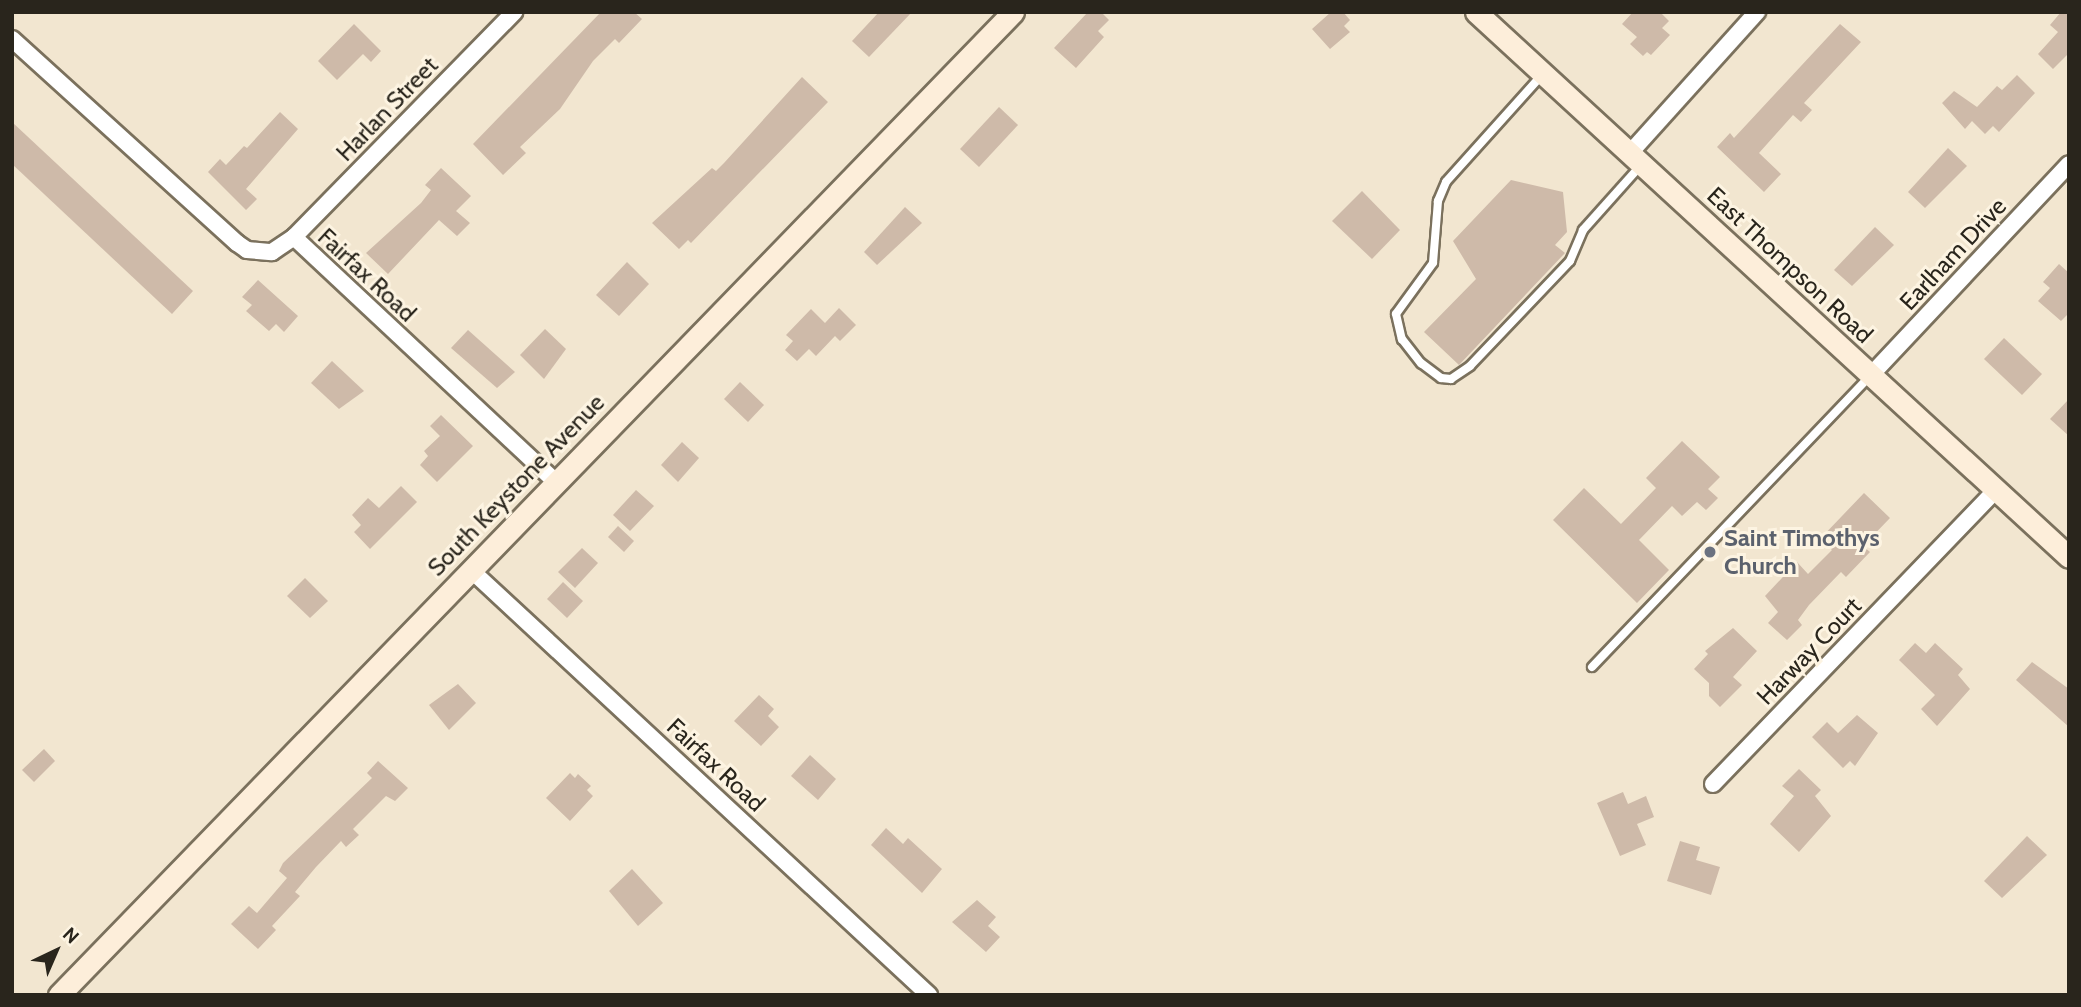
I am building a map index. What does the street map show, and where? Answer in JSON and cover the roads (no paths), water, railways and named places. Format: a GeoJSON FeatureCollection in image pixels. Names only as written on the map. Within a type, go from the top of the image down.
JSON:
{"type":"FeatureCollection","features":[{"type":"Feature","properties":{"kind":"main road","name":"South Keystone Avenue"},"geometry":{"type":"LineString","coordinates":[[59,995],[1013,12]]}},
{"type":"Feature","properties":{"kind":"main road","name":"East Thompson Road"},"geometry":{"type":"LineString","coordinates":[[1476,12],[2069,557]]}},
{"type":"Feature","properties":{"kind":"street","name":"Harlan Street"},"geometry":{"type":"LineString","coordinates":[[294,237],[514,12]]}},
{"type":"Feature","properties":{"kind":"street"},"geometry":{"type":"LineString","coordinates":[[1636,159],[1757,12]]}},
{"type":"Feature","properties":{"kind":"street","name":"Fairfax Road"},"geometry":{"type":"LineString","coordinates":[[12,39],[237,243],[247,250],[272,252],[294,237],[555,481]]}},
{"type":"Feature","properties":{"kind":"street","name":"Earlham Drive"},"geometry":{"type":"LineString","coordinates":[[1871,375],[2069,164]]}},
{"type":"Feature","properties":{"kind":"street","name":"Harway Court"},"geometry":{"type":"LineString","coordinates":[[1713,784],[1996,489]]}},
{"type":"Feature","properties":{"kind":"street","name":"Fairfax Road"},"geometry":{"type":"LineString","coordinates":[[471,570],[929,995]]}},
{"type":"Feature","properties":{"kind":"lane"},"geometry":{"type":"LineString","coordinates":[[1543,74],[1446,182],[1438,201],[1433,263],[1396,314],[1396,326],[1421,363],[1441,378],[1451,379],[1470,366],[1570,261],[1591,219],[1636,159]]}},
{"type":"Feature","properties":{"kind":"lane"},"geometry":{"type":"LineString","coordinates":[[1591,667],[1871,375]]}},
{"type":"Feature","properties":{"kind":"place","name":"Saint Timothys Church"},"geometry":{"type":"Point","coordinates":[1710,552]}}]}
